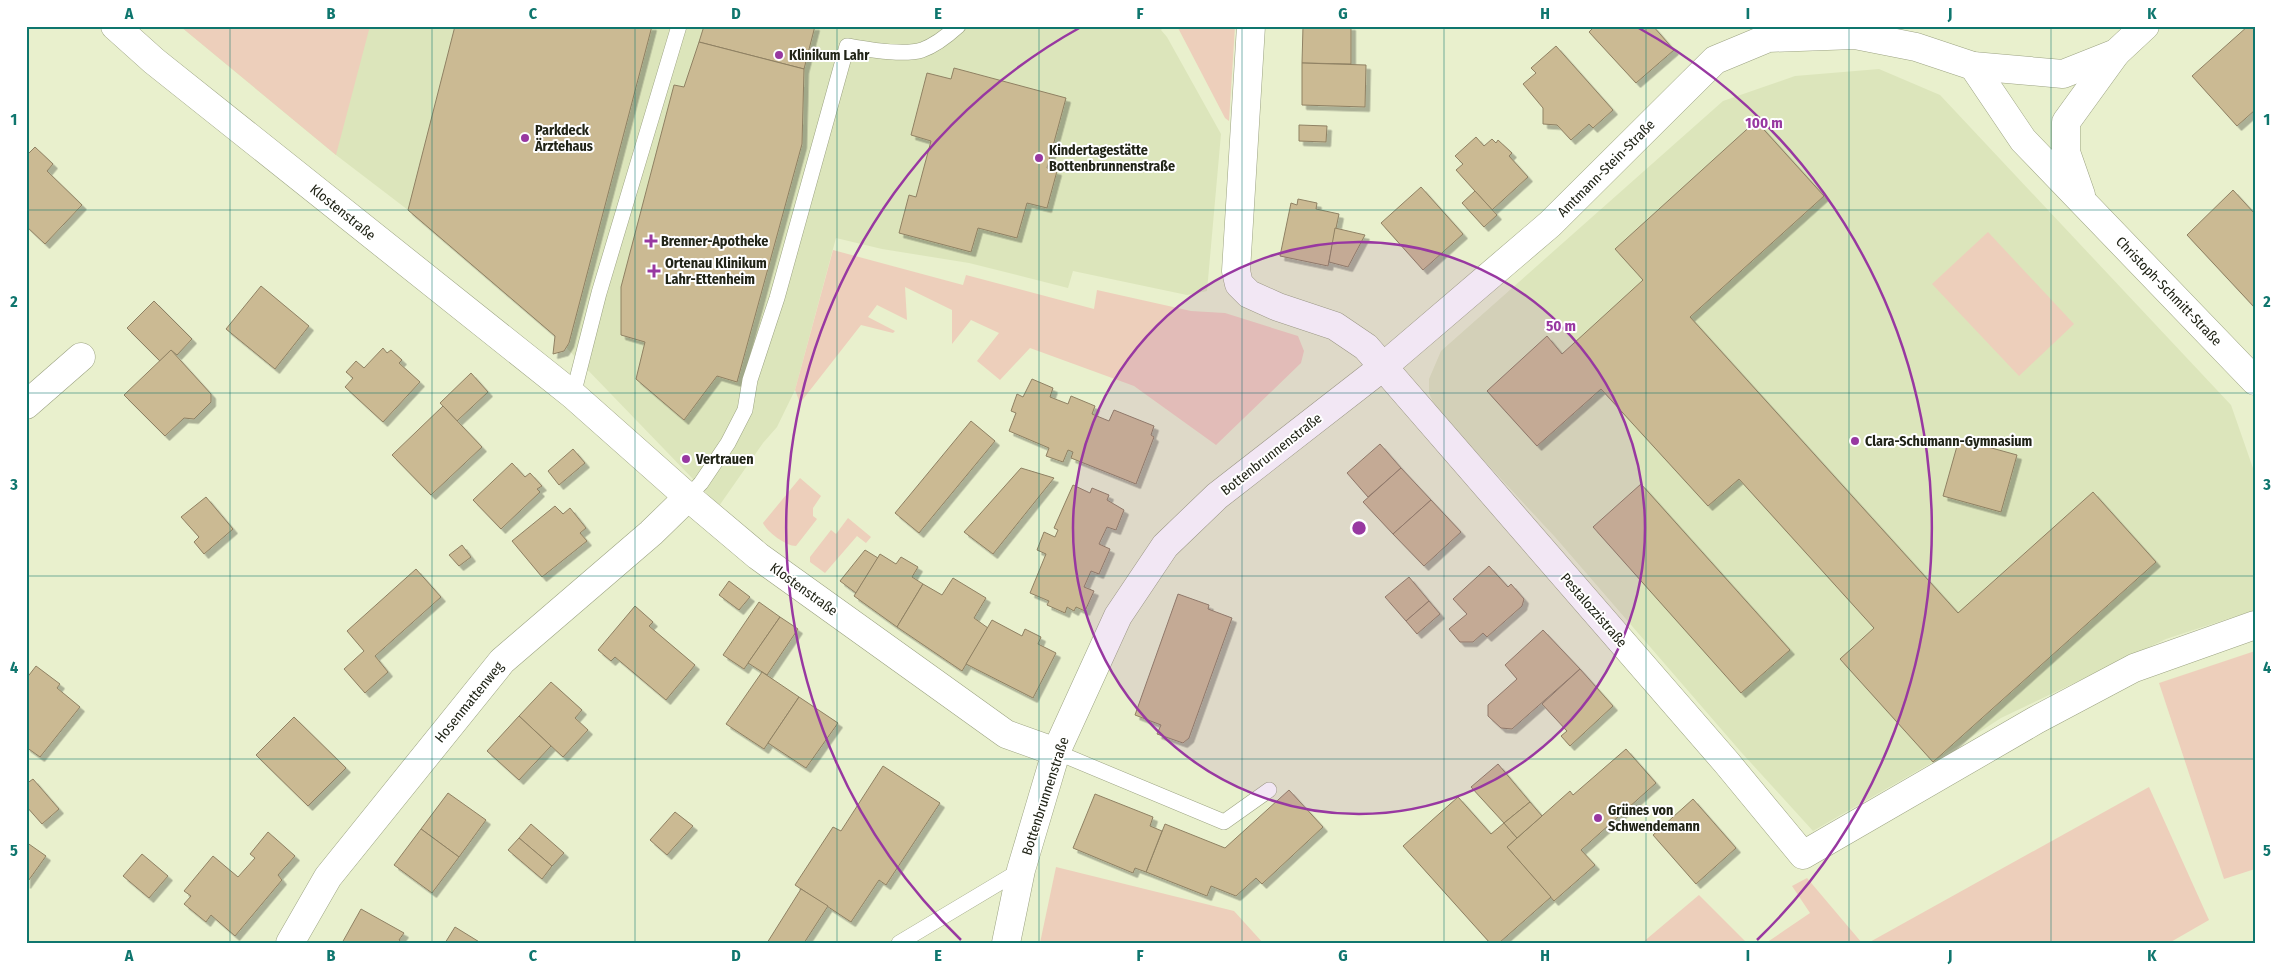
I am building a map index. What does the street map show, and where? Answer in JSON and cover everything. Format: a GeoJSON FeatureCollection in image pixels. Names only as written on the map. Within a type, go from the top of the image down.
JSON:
{"type":"FeatureCollection","features":[{"type":"Feature","properties":{"kind":"street","name":"Klostenstraße"},"geometry":{"type":"LineString","coordinates":[[115,26],[154,61],[573,395],[688,498],[758,556],[1006,734],[1056,752]]}},
{"type":"Feature","properties":{"kind":"street"},"geometry":{"type":"LineString","coordinates":[[1251,26],[1236,271],[1239,284],[1249,294],[1278,307],[1335,326],[1366,347],[1384,366]]}},
{"type":"Feature","properties":{"kind":"street"},"geometry":{"type":"LineString","coordinates":[[1854,31],[1916,47],[1973,66],[2063,74],[2116,52],[2145,26]]}},
{"type":"Feature","properties":{"kind":"street","name":"Amtmann-Stein-Straße"},"geometry":{"type":"LineString","coordinates":[[1384,366],[1550,224],[1715,60],[1768,38],[1854,31]]}},
{"type":"Feature","properties":{"kind":"street","name":"Christoph-Schmitt-Straße"},"geometry":{"type":"LineString","coordinates":[[2083,201],[2066,152],[2066,122],[2116,52]]}},
{"type":"Feature","properties":{"kind":"street","name":"Christoph-Schmitt-Straße"},"geometry":{"type":"LineString","coordinates":[[1973,66],[2023,140],[2255,381]]}},
{"type":"Feature","properties":{"kind":"street"},"geometry":{"type":"LineString","coordinates":[[26,405],[81,357]]}},
{"type":"Feature","properties":{"kind":"street","name":"Bottenbrunnenstraße"},"geometry":{"type":"LineString","coordinates":[[1006,943],[1021,870],[1056,752],[1118,616],[1165,546],[1217,496],[1384,366]]}},
{"type":"Feature","properties":{"kind":"street","name":"Pestalozzistraße"},"geometry":{"type":"LineString","coordinates":[[1384,366],[1727,763],[1803,855],[2036,720],[2134,668],[2255,625]]}},
{"type":"Feature","properties":{"kind":"street","name":"Hosenmattenweg"},"geometry":{"type":"LineString","coordinates":[[290,943],[328,876],[502,661],[644,539],[688,498]]}},
{"type":"Feature","properties":{"kind":"lane"},"geometry":{"type":"LineString","coordinates":[[573,395],[599,293],[679,26]]}},
{"type":"Feature","properties":{"kind":"lane"},"geometry":{"type":"LineString","coordinates":[[688,498],[701,483],[728,442],[745,410],[750,380],[777,298],[846,46],[897,52],[920,50],[941,41],[958,26]]}},
{"type":"Feature","properties":{"kind":"lane"},"geometry":{"type":"LineString","coordinates":[[1056,752],[1224,822],[1270,790]]}},
{"type":"Feature","properties":{"kind":"lane"},"geometry":{"type":"LineString","coordinates":[[899,943],[1021,870]]}},
{"type":"Feature","properties":{"kind":"shaded area","name":"Ortenau Klinikum Lahr-Ettenheim"},"geometry":{"type":"Polygon","coordinates":[[[180,26],[1165,26],[1161,30],[1167,37],[1221,134],[1207,291],[1187,295],[1073,271],[1068,288],[969,263],[882,249],[836,238],[795,390],[777,427],[763,443],[719,506],[555,336],[408,210],[336,155],[180,26]]]}},
{"type":"Feature","properties":{"kind":"shaded area"},"geometry":{"type":"Polygon","coordinates":[[[180,26],[370,26],[336,155],[180,26]]]}},
{"type":"Feature","properties":{"kind":"shaded area"},"geometry":{"type":"Polygon","coordinates":[[[1177,26],[1235,26],[1229,121],[1225,118],[1177,26]]]}},
{"type":"Feature","properties":{"kind":"shaded area","name":"Clara-Schumann-Gymnasium"},"geometry":{"type":"Polygon","coordinates":[[[1879,69],[1940,95],[2231,405],[2255,474],[2255,610],[2166,639],[2001,718],[1933,762],[1813,831],[1741,752],[1555,537],[1436,409],[1429,393],[1429,379],[1441,351],[1723,101],[1795,76],[1879,69]]]}},
{"type":"Feature","properties":{"kind":"shaded area"},"geometry":{"type":"Polygon","coordinates":[[[1988,232],[2074,324],[2019,376],[1932,284],[1988,232]]]}},
{"type":"Feature","properties":{"kind":"shaded area"},"geometry":{"type":"Polygon","coordinates":[[[833,250],[963,285],[966,275],[1094,309],[1097,290],[1191,311],[1225,313],[1298,336],[1304,351],[1301,363],[1216,445],[1134,386],[1030,348],[1000,380],[977,361],[999,333],[971,320],[952,344],[952,310],[905,287],[907,320],[877,305],[868,317],[895,331],[893,333],[861,325],[800,403],[795,390],[833,250]]]}},
{"type":"Feature","properties":{"kind":"shaded area"},"geometry":{"type":"Polygon","coordinates":[[[800,478],[821,496],[813,508],[813,516],[817,519],[796,546],[787,544],[777,538],[763,523],[800,478]]]}},
{"type":"Feature","properties":{"kind":"shaded area"},"geometry":{"type":"Polygon","coordinates":[[[848,518],[871,537],[866,543],[857,536],[825,573],[810,562],[810,557],[831,530],[836,534],[848,518]]]}},
{"type":"Feature","properties":{"kind":"shaded area"},"geometry":{"type":"Polygon","coordinates":[[[2255,651],[2255,869],[2224,879],[2159,683],[2255,651]]]}},
{"type":"Feature","properties":{"kind":"shaded area"},"geometry":{"type":"Polygon","coordinates":[[[2149,787],[2209,920],[2169,943],[1868,943],[2149,787]]]}},
{"type":"Feature","properties":{"kind":"shaded area"},"geometry":{"type":"Polygon","coordinates":[[[1056,867],[1234,911],[1263,943],[1040,943],[1056,867]]]}},
{"type":"Feature","properties":{"kind":"shaded area"},"geometry":{"type":"Polygon","coordinates":[[[1807,878],[1862,943],[1766,943],[1810,913],[1792,886],[1807,878]]]}},
{"type":"Feature","properties":{"kind":"shaded area"},"geometry":{"type":"Polygon","coordinates":[[[1699,895],[1747,943],[1642,943],[1699,895]]]}},
{"type":"Feature","properties":{"kind":"building","name":"Parkdeck Ärztehaus"},"geometry":{"type":"Polygon","coordinates":[[[455,26],[652,26],[569,343],[564,351],[553,354],[555,336],[408,210],[455,26]]]}},
{"type":"Feature","properties":{"kind":"building","name":"Klinikum Lahr"},"geometry":{"type":"Polygon","coordinates":[[[704,26],[815,26],[804,69],[699,42],[704,26]]]}},
{"type":"Feature","properties":{"kind":"building"},"geometry":{"type":"Polygon","coordinates":[[[1303,26],[1351,26],[1351,64],[1302,63],[1303,26]]]}},
{"type":"Feature","properties":{"kind":"building"},"geometry":{"type":"Polygon","coordinates":[[[1595,26],[1653,26],[1674,50],[1636,83],[1589,32],[1595,26]]]}},
{"type":"Feature","properties":{"kind":"building"},"geometry":{"type":"Polygon","coordinates":[[[2248,26],[2255,26],[2255,110],[2237,126],[2192,76],[2248,26]]]}},
{"type":"Feature","properties":{"kind":"building"},"geometry":{"type":"Polygon","coordinates":[[[699,42],[804,69],[802,144],[737,382],[717,376],[684,420],[636,379],[645,342],[621,335],[621,287],[674,85],[684,87],[699,42]]]}},
{"type":"Feature","properties":{"kind":"building"},"geometry":{"type":"Polygon","coordinates":[[[1556,46],[1613,110],[1593,128],[1589,124],[1571,140],[1557,125],[1543,124],[1543,108],[1523,84],[1536,73],[1531,68],[1556,46]]]}},
{"type":"Feature","properties":{"kind":"building"},"geometry":{"type":"Polygon","coordinates":[[[1302,63],[1366,65],[1365,107],[1302,105],[1302,63]]]}},
{"type":"Feature","properties":{"kind":"building"},"geometry":{"type":"Polygon","coordinates":[[[954,68],[1066,98],[1047,168],[1057,171],[1047,208],[1027,203],[1017,238],[978,228],[971,252],[899,233],[909,195],[916,197],[931,141],[911,135],[927,73],[951,79],[954,68]]]}},
{"type":"Feature","properties":{"kind":"building"},"geometry":{"type":"Polygon","coordinates":[[[1756,121],[1824,196],[1690,317],[1958,613],[2093,492],[2156,562],[1933,762],[1840,659],[1874,628],[1739,479],[1708,506],[1601,389],[1537,446],[1487,391],[1547,336],[1562,354],[1643,280],[1615,249],[1756,121]]]}},
{"type":"Feature","properties":{"kind":"building"},"geometry":{"type":"Polygon","coordinates":[[[1299,125],[1327,126],[1326,142],[1299,141],[1299,125]]]}},
{"type":"Feature","properties":{"kind":"building"},"geometry":{"type":"Polygon","coordinates":[[[1476,137],[1484,146],[1492,139],[1496,143],[1498,140],[1512,153],[1509,156],[1528,177],[1492,210],[1456,170],[1463,164],[1455,156],[1476,137]]]}},
{"type":"Feature","properties":{"kind":"building"},"geometry":{"type":"Polygon","coordinates":[[[35,147],[53,164],[47,171],[82,205],[45,244],[26,226],[26,156],[35,147]]]}},
{"type":"Feature","properties":{"kind":"building"},"geometry":{"type":"Polygon","coordinates":[[[1421,187],[1463,234],[1423,270],[1381,223],[1421,187]]]}},
{"type":"Feature","properties":{"kind":"building"},"geometry":{"type":"Polygon","coordinates":[[[2233,190],[2255,214],[2255,308],[2187,235],[2233,190]]]}},
{"type":"Feature","properties":{"kind":"building"},"geometry":{"type":"Polygon","coordinates":[[[1475,191],[1497,215],[1484,227],[1462,203],[1475,191]]]}},
{"type":"Feature","properties":{"kind":"building"},"geometry":{"type":"Polygon","coordinates":[[[1298,199],[1317,203],[1316,209],[1339,214],[1328,266],[1280,256],[1291,203],[1297,205],[1298,199]]]}},
{"type":"Feature","properties":{"kind":"building"},"geometry":{"type":"Polygon","coordinates":[[[1335,228],[1365,235],[1348,267],[1329,262],[1335,228]]]}},
{"type":"Feature","properties":{"kind":"building"},"geometry":{"type":"Polygon","coordinates":[[[261,286],[309,326],[275,369],[226,329],[261,286]]]}},
{"type":"Feature","properties":{"kind":"building"},"geometry":{"type":"Polygon","coordinates":[[[154,301],[192,339],[177,355],[171,350],[160,361],[127,328],[154,301]]]}},
{"type":"Feature","properties":{"kind":"building"},"geometry":{"type":"Polygon","coordinates":[[[383,348],[387,353],[391,350],[402,360],[399,363],[420,382],[383,422],[345,387],[353,378],[346,372],[356,361],[364,368],[383,348]]]}},
{"type":"Feature","properties":{"kind":"building"},"geometry":{"type":"Polygon","coordinates":[[[171,350],[211,394],[211,402],[194,419],[184,418],[165,436],[124,395],[171,350]]]}},
{"type":"Feature","properties":{"kind":"building"},"geometry":{"type":"Polygon","coordinates":[[[471,373],[488,392],[457,421],[440,403],[471,373]]]}},
{"type":"Feature","properties":{"kind":"building"},"geometry":{"type":"Polygon","coordinates":[[[1032,379],[1053,388],[1050,397],[1068,404],[1071,396],[1095,406],[1092,414],[1109,421],[1114,410],[1154,426],[1151,435],[1154,437],[1136,484],[1071,458],[1073,452],[1068,450],[1063,462],[1046,456],[1049,448],[1009,431],[1016,413],[1011,411],[1017,394],[1023,397],[1032,379]]]}},
{"type":"Feature","properties":{"kind":"building"},"geometry":{"type":"Polygon","coordinates":[[[443,406],[482,447],[431,495],[392,455],[443,406]]]}},
{"type":"Feature","properties":{"kind":"building"},"geometry":{"type":"Polygon","coordinates":[[[971,421],[995,441],[919,533],[895,513],[971,421]]]}},
{"type":"Feature","properties":{"kind":"building"},"geometry":{"type":"Polygon","coordinates":[[[1959,439],[2017,455],[2001,512],[1943,496],[1959,439]]]}},
{"type":"Feature","properties":{"kind":"building"},"geometry":{"type":"Polygon","coordinates":[[[1380,444],[1401,468],[1368,497],[1347,473],[1380,444]]]}},
{"type":"Feature","properties":{"kind":"building"},"geometry":{"type":"Polygon","coordinates":[[[573,449],[585,463],[559,485],[548,471],[573,449]]]}},
{"type":"Feature","properties":{"kind":"building"},"geometry":{"type":"Polygon","coordinates":[[[512,463],[525,477],[530,473],[542,486],[537,489],[540,492],[501,529],[473,500],[512,463]]]}},
{"type":"Feature","properties":{"kind":"building"},"geometry":{"type":"Polygon","coordinates":[[[1021,468],[1054,478],[993,554],[964,532],[1021,468]]]}},
{"type":"Feature","properties":{"kind":"building"},"geometry":{"type":"Polygon","coordinates":[[[1401,468],[1431,500],[1393,534],[1363,502],[1401,468]]]}},
{"type":"Feature","properties":{"kind":"building"},"geometry":{"type":"Polygon","coordinates":[[[1641,484],[1790,650],[1741,693],[1593,527],[1641,484]]]}},
{"type":"Feature","properties":{"kind":"building"},"geometry":{"type":"Polygon","coordinates":[[[1073,485],[1090,493],[1092,488],[1109,495],[1107,500],[1124,510],[1116,530],[1107,527],[1099,544],[1110,549],[1099,574],[1091,571],[1084,587],[1094,591],[1085,611],[1076,607],[1074,611],[1067,607],[1065,613],[1047,605],[1049,601],[1030,593],[1046,554],[1037,550],[1044,532],[1055,537],[1058,530],[1054,528],[1073,485]]]}},
{"type":"Feature","properties":{"kind":"building"},"geometry":{"type":"Polygon","coordinates":[[[206,497],[233,529],[204,554],[194,542],[199,537],[181,517],[206,497]]]}},
{"type":"Feature","properties":{"kind":"building"},"geometry":{"type":"Polygon","coordinates":[[[1431,500],[1461,532],[1424,566],[1393,534],[1431,500]]]}},
{"type":"Feature","properties":{"kind":"building"},"geometry":{"type":"Polygon","coordinates":[[[555,506],[563,514],[570,508],[586,528],[580,533],[587,541],[542,577],[512,541],[555,506]]]}},
{"type":"Feature","properties":{"kind":"building"},"geometry":{"type":"Polygon","coordinates":[[[462,545],[471,557],[459,566],[449,555],[462,545]]]}},
{"type":"Feature","properties":{"kind":"building"},"geometry":{"type":"Polygon","coordinates":[[[865,550],[878,558],[856,593],[840,581],[865,550]]]}},
{"type":"Feature","properties":{"kind":"building"},"geometry":{"type":"Polygon","coordinates":[[[880,554],[896,564],[901,557],[918,567],[912,577],[923,584],[897,627],[854,596],[880,554]]]}},
{"type":"Feature","properties":{"kind":"building"},"geometry":{"type":"Polygon","coordinates":[[[1489,566],[1508,587],[1511,584],[1524,599],[1522,606],[1487,637],[1483,633],[1473,642],[1460,642],[1449,629],[1467,614],[1453,599],[1489,566]]]}},
{"type":"Feature","properties":{"kind":"building"},"geometry":{"type":"Polygon","coordinates":[[[416,569],[441,597],[375,656],[388,672],[365,693],[344,669],[364,651],[347,631],[416,569]]]}},
{"type":"Feature","properties":{"kind":"building"},"geometry":{"type":"Polygon","coordinates":[[[1409,577],[1429,601],[1406,621],[1385,597],[1409,577]]]}},
{"type":"Feature","properties":{"kind":"building"},"geometry":{"type":"Polygon","coordinates":[[[953,578],[986,598],[974,618],[988,628],[962,671],[897,627],[923,584],[942,595],[953,578]]]}},
{"type":"Feature","properties":{"kind":"building"},"geometry":{"type":"Polygon","coordinates":[[[729,581],[750,597],[739,610],[719,595],[729,581]]]}},
{"type":"Feature","properties":{"kind":"building"},"geometry":{"type":"Polygon","coordinates":[[[1178,594],[1209,605],[1208,609],[1232,618],[1189,738],[1183,743],[1157,734],[1161,725],[1135,715],[1178,594]]]}},
{"type":"Feature","properties":{"kind":"building"},"geometry":{"type":"Polygon","coordinates":[[[1429,601],[1440,614],[1417,634],[1406,621],[1429,601]]]}},
{"type":"Feature","properties":{"kind":"building"},"geometry":{"type":"Polygon","coordinates":[[[759,602],[780,617],[744,669],[723,655],[759,602]]]}},
{"type":"Feature","properties":{"kind":"building"},"geometry":{"type":"Polygon","coordinates":[[[635,606],[653,622],[649,626],[695,665],[666,700],[615,657],[611,661],[598,650],[635,606]]]}},
{"type":"Feature","properties":{"kind":"building"},"geometry":{"type":"Polygon","coordinates":[[[780,617],[798,629],[767,675],[748,663],[780,617]]]}},
{"type":"Feature","properties":{"kind":"building"},"geometry":{"type":"Polygon","coordinates":[[[992,620],[1022,636],[1025,629],[1041,637],[1038,644],[1056,653],[1033,698],[966,664],[992,620]]]}},
{"type":"Feature","properties":{"kind":"building"},"geometry":{"type":"Polygon","coordinates":[[[1543,630],[1580,669],[1512,729],[1501,728],[1488,716],[1488,705],[1517,679],[1505,665],[1543,630]]]}},
{"type":"Feature","properties":{"kind":"building"},"geometry":{"type":"Polygon","coordinates":[[[36,666],[60,684],[57,688],[80,707],[40,757],[26,747],[26,679],[36,666]]]}},
{"type":"Feature","properties":{"kind":"building"},"geometry":{"type":"Polygon","coordinates":[[[1580,669],[1613,706],[1570,746],[1561,736],[1567,731],[1542,704],[1580,669]]]}},
{"type":"Feature","properties":{"kind":"building"},"geometry":{"type":"Polygon","coordinates":[[[762,672],[799,697],[764,749],[726,724],[762,672]]]}},
{"type":"Feature","properties":{"kind":"building"},"geometry":{"type":"Polygon","coordinates":[[[551,682],[582,710],[575,718],[588,730],[563,757],[519,716],[551,682]]]}},
{"type":"Feature","properties":{"kind":"building"},"geometry":{"type":"Polygon","coordinates":[[[799,697],[838,723],[806,768],[768,743],[799,697]]]}},
{"type":"Feature","properties":{"kind":"building"},"geometry":{"type":"Polygon","coordinates":[[[519,716],[551,746],[519,780],[487,751],[519,716]]]}},
{"type":"Feature","properties":{"kind":"building"},"geometry":{"type":"Polygon","coordinates":[[[294,717],[346,768],[308,806],[256,755],[294,717]]]}},
{"type":"Feature","properties":{"kind":"building"},"geometry":{"type":"Polygon","coordinates":[[[1626,749],[1656,783],[1581,850],[1595,865],[1554,901],[1507,847],[1570,791],[1573,795],[1626,749]]]}},
{"type":"Feature","properties":{"kind":"building"},"geometry":{"type":"Polygon","coordinates":[[[1498,764],[1530,802],[1504,823],[1471,787],[1498,764]]]}},
{"type":"Feature","properties":{"kind":"building"},"geometry":{"type":"Polygon","coordinates":[[[883,766],[940,803],[886,885],[879,880],[851,922],[795,885],[833,827],[841,831],[883,766]]]}},
{"type":"Feature","properties":{"kind":"building"},"geometry":{"type":"Polygon","coordinates":[[[33,779],[59,809],[42,824],[26,806],[26,784],[33,779]]]}},
{"type":"Feature","properties":{"kind":"building"},"geometry":{"type":"Polygon","coordinates":[[[1289,790],[1323,827],[1262,884],[1256,878],[1236,896],[1211,886],[1207,896],[1146,872],[1165,824],[1225,848],[1289,790]]]}},
{"type":"Feature","properties":{"kind":"building"},"geometry":{"type":"Polygon","coordinates":[[[448,793],[486,820],[459,857],[421,829],[448,793]]]}},
{"type":"Feature","properties":{"kind":"building"},"geometry":{"type":"Polygon","coordinates":[[[1095,794],[1153,817],[1150,826],[1162,831],[1146,872],[1135,868],[1133,873],[1073,848],[1095,794]]]}},
{"type":"Feature","properties":{"kind":"building"},"geometry":{"type":"Polygon","coordinates":[[[1458,797],[1491,834],[1504,823],[1517,838],[1507,847],[1551,897],[1499,943],[1490,943],[1403,846],[1458,797]]]}},
{"type":"Feature","properties":{"kind":"building"},"geometry":{"type":"Polygon","coordinates":[[[1693,799],[1736,848],[1696,884],[1653,835],[1693,799]]]}},
{"type":"Feature","properties":{"kind":"building"},"geometry":{"type":"Polygon","coordinates":[[[1530,802],[1542,816],[1517,838],[1504,823],[1530,802]]]}},
{"type":"Feature","properties":{"kind":"building"},"geometry":{"type":"Polygon","coordinates":[[[675,812],[693,826],[667,855],[650,840],[675,812]]]}},
{"type":"Feature","properties":{"kind":"building"},"geometry":{"type":"Polygon","coordinates":[[[531,824],[564,853],[552,866],[519,838],[531,824]]]}},
{"type":"Feature","properties":{"kind":"building"},"geometry":{"type":"Polygon","coordinates":[[[421,829],[459,857],[432,893],[394,865],[421,829]]]}},
{"type":"Feature","properties":{"kind":"building"},"geometry":{"type":"Polygon","coordinates":[[[268,832],[295,856],[278,875],[282,880],[235,936],[211,915],[206,922],[184,904],[191,896],[184,891],[213,856],[238,877],[255,858],[250,854],[268,832]]]}},
{"type":"Feature","properties":{"kind":"building"},"geometry":{"type":"Polygon","coordinates":[[[519,838],[552,866],[542,879],[508,850],[519,838]]]}},
{"type":"Feature","properties":{"kind":"building"},"geometry":{"type":"Polygon","coordinates":[[[26,842],[46,856],[26,884],[26,842]]]}},
{"type":"Feature","properties":{"kind":"building"},"geometry":{"type":"Polygon","coordinates":[[[142,854],[168,876],[149,898],[123,876],[142,854]]]}},
{"type":"Feature","properties":{"kind":"building"},"geometry":{"type":"Polygon","coordinates":[[[801,889],[828,906],[804,943],[767,943],[801,889]]]}},
{"type":"Feature","properties":{"kind":"building"},"geometry":{"type":"Polygon","coordinates":[[[361,909],[404,933],[399,940],[403,943],[342,943],[361,909]]]}},
{"type":"Feature","properties":{"kind":"building"},"geometry":{"type":"Polygon","coordinates":[[[455,927],[481,943],[445,943],[455,927]]]}},
{"type":"Feature","properties":{"kind":"place","name":"Klinikum Lahr"},"geometry":{"type":"Point","coordinates":[779,55]}},
{"type":"Feature","properties":{"kind":"place","name":"Parkdeck Ärztehaus"},"geometry":{"type":"Point","coordinates":[525,138]}},
{"type":"Feature","properties":{"kind":"place","name":"Kindertagestätte Bottenbrunnenstraße"},"geometry":{"type":"Point","coordinates":[1039,158]}},
{"type":"Feature","properties":{"kind":"place","name":"Brenner-Apotheke"},"geometry":{"type":"Point","coordinates":[651,241]}},
{"type":"Feature","properties":{"kind":"place","name":"Ortenau Klinikum Lahr-Ettenheim"},"geometry":{"type":"Point","coordinates":[654,271]}},
{"type":"Feature","properties":{"kind":"place","name":"Clara-Schumann-Gymnasium"},"geometry":{"type":"Point","coordinates":[1855,441]}},
{"type":"Feature","properties":{"kind":"place","name":"Vertrauen"},"geometry":{"type":"Point","coordinates":[686,459]}},
{"type":"Feature","properties":{"kind":"place","name":"Grünes von Schwendemann"},"geometry":{"type":"Point","coordinates":[1598,818]}}]}
